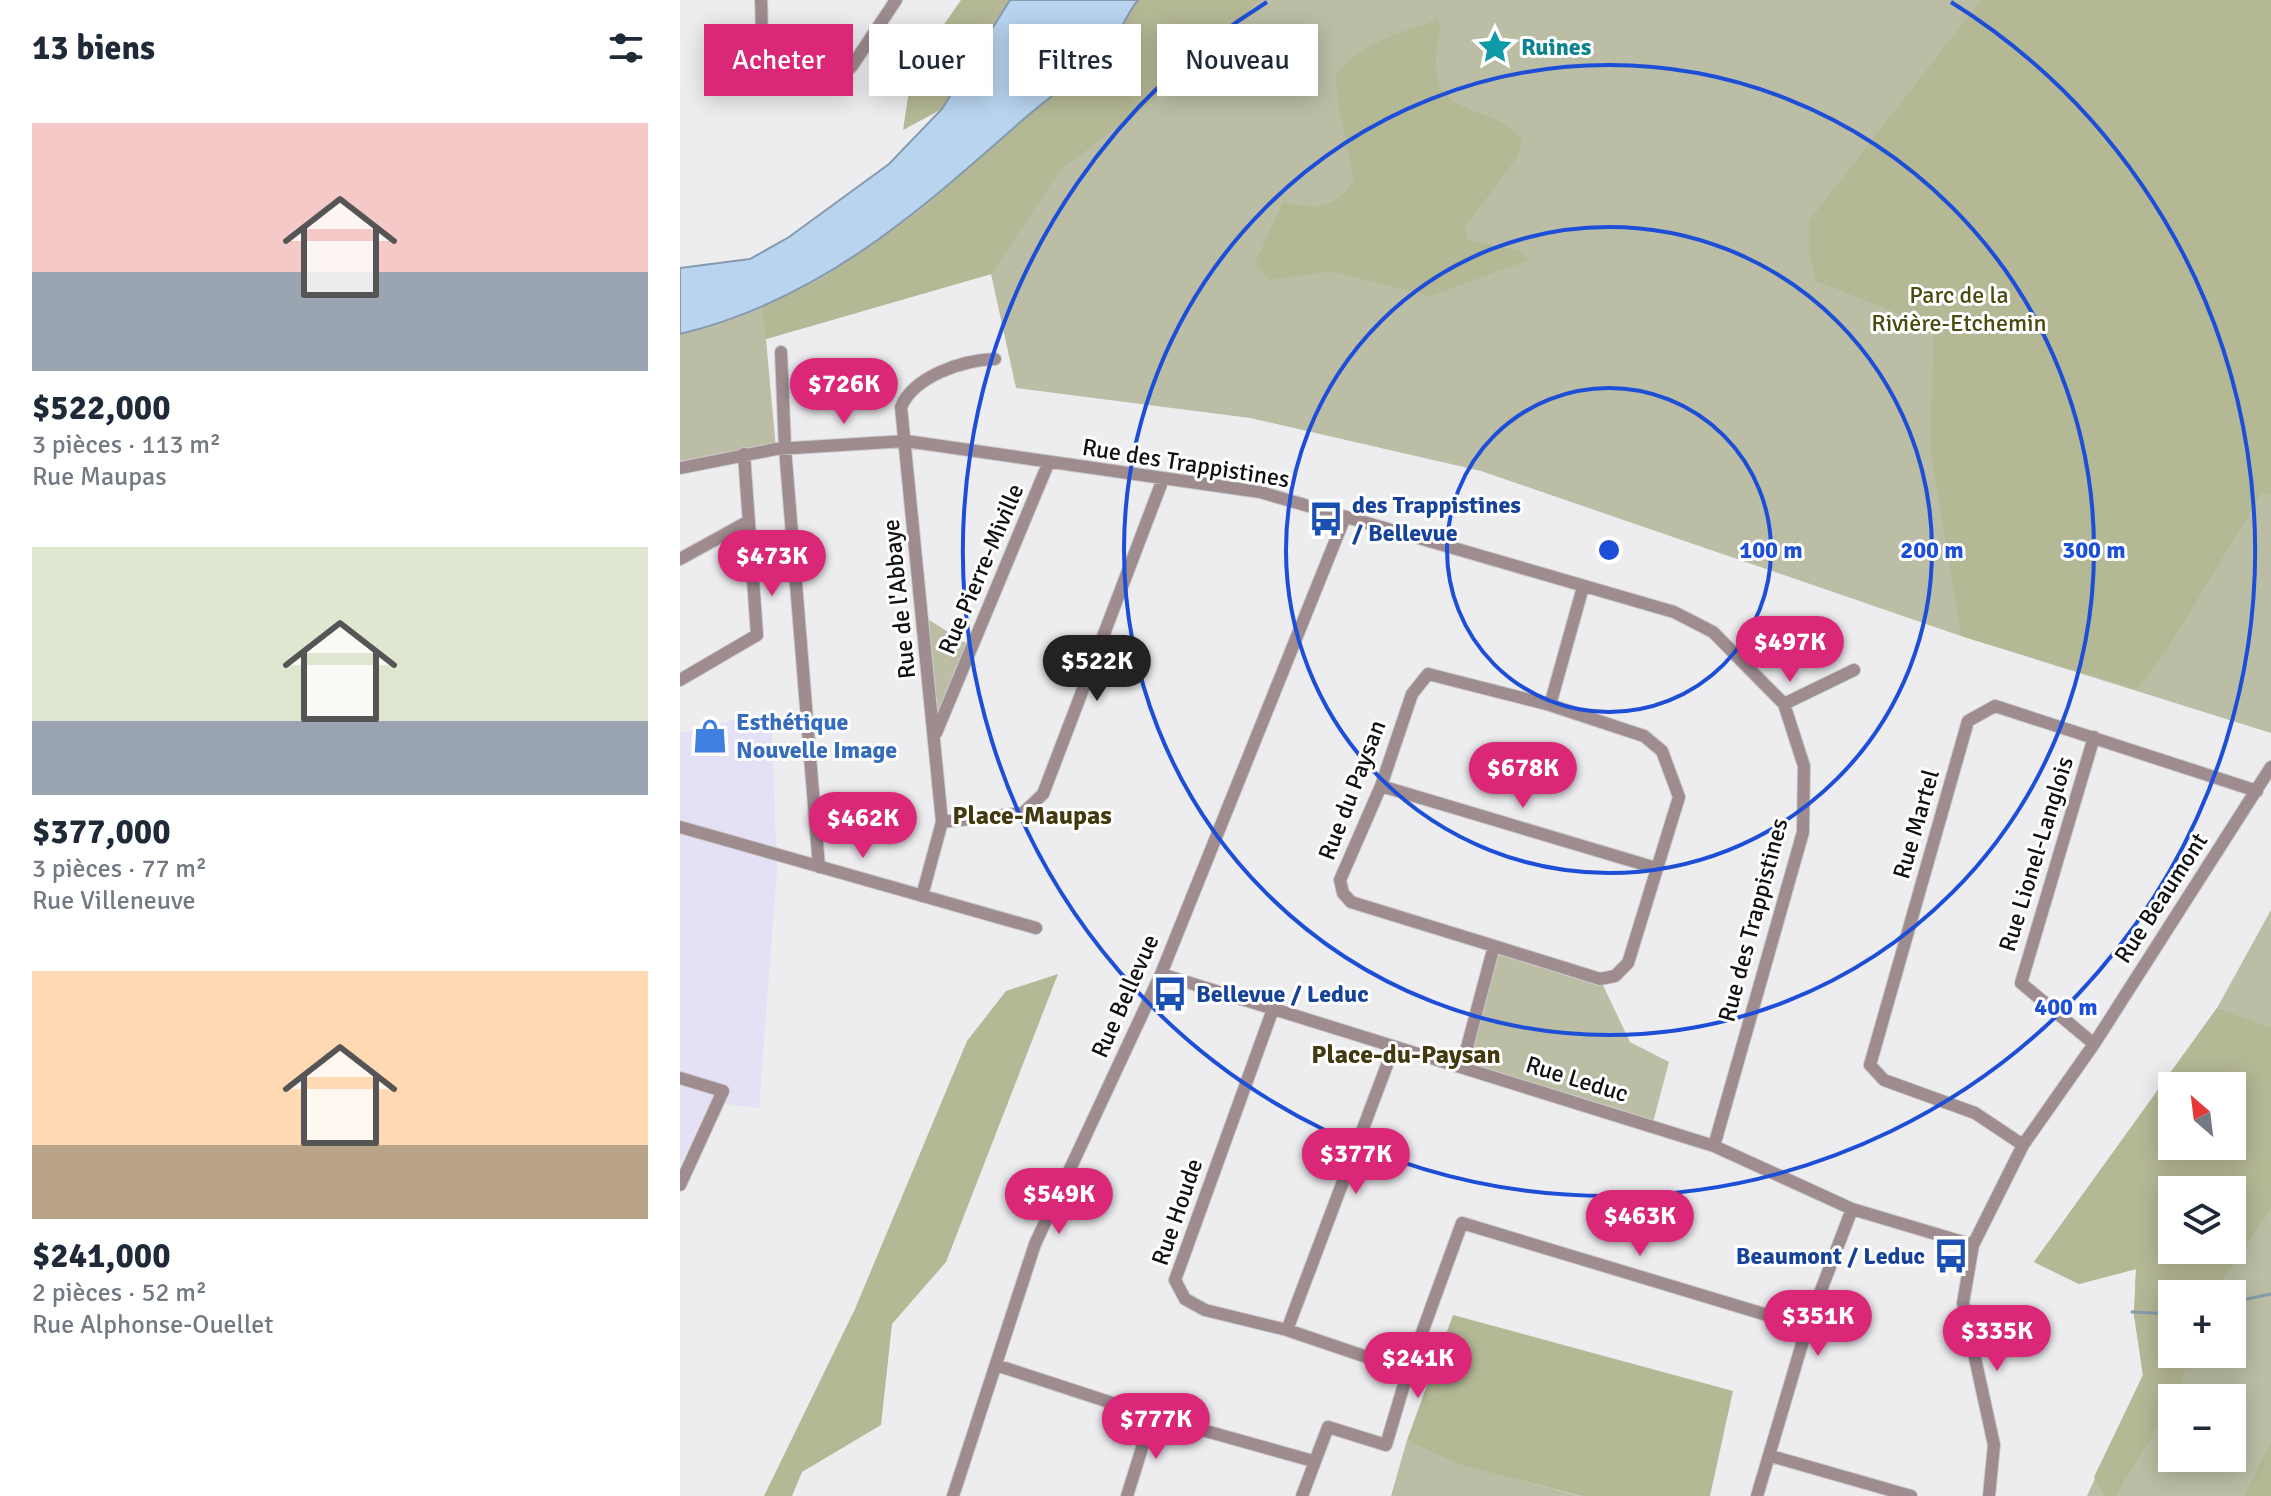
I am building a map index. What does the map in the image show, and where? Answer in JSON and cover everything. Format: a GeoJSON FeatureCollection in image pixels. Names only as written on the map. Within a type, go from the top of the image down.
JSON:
{"type":"FeatureCollection","features":[{"type":"Feature","properties":{"kind":"street"},"geometry":{"type":"LineString","coordinates":[[761,0],[766,68],[778,85],[795,89],[829,85],[844,76],[896,0]]}},
{"type":"Feature","properties":{"kind":"street"},"geometry":{"type":"LineString","coordinates":[[781,352],[785,448],[819,867]]}},
{"type":"Feature","properties":{"kind":"street","name":"Rue de l'Abbaye"},"geometry":{"type":"LineString","coordinates":[[922,896],[942,822],[901,407],[906,395],[956,364],[995,359]]}},
{"type":"Feature","properties":{"kind":"street","name":"Rue des Trappistines"},"geometry":{"type":"LineString","coordinates":[[680,468],[785,448],[906,441],[1048,464],[1260,492],[1674,612],[1713,632],[1784,704],[1804,766],[1803,832],[1714,1146]]}},
{"type":"Feature","properties":{"kind":"street"},"geometry":{"type":"LineString","coordinates":[[680,680],[757,635],[744,454]]}},
{"type":"Feature","properties":{"kind":"street","name":"Rue Pierre-Miville"},"geometry":{"type":"LineString","coordinates":[[935,736],[1048,464]]}},
{"type":"Feature","properties":{"kind":"street"},"geometry":{"type":"LineString","coordinates":[[942,822],[1023,813],[1043,794],[1163,479]]}},
{"type":"Feature","properties":{"kind":"street","name":"Rue Bellevue"},"geometry":{"type":"LineString","coordinates":[[953,1496],[999,1366],[1035,1244],[1161,974],[1345,517]]}},
{"type":"Feature","properties":{"kind":"street"},"geometry":{"type":"LineString","coordinates":[[680,559],[749,521]]}},
{"type":"Feature","properties":{"kind":"street"},"geometry":{"type":"LineString","coordinates":[[1550,705],[1583,587]]}},
{"type":"Feature","properties":{"kind":"street"},"geometry":{"type":"LineString","coordinates":[[1784,704],[1854,670]]}},
{"type":"Feature","properties":{"kind":"street","name":"Rue du Paysan"},"geometry":{"type":"LineString","coordinates":[[1428,674],[1550,705],[1644,736],[1662,751],[1679,797],[1628,963],[1615,976],[1600,979],[1351,902],[1343,893],[1340,880],[1381,786],[1412,694],[1428,674]]}},
{"type":"Feature","properties":{"kind":"street","name":"Rue Martel"},"geometry":{"type":"LineString","coordinates":[[2023,1145],[1975,1113],[1884,1080],[1870,1065],[1968,721],[1995,706],[2257,791]]}},
{"type":"Feature","properties":{"kind":"street","name":"Rue Lionel-Langlois"},"geometry":{"type":"LineString","coordinates":[[2094,737],[2021,983],[2094,1044]]}},
{"type":"Feature","properties":{"kind":"street","name":"Rue Beaumont"},"geometry":{"type":"LineString","coordinates":[[1989,1496],[1994,1445],[1963,1303],[1973,1245],[2023,1145],[2094,1044],[2271,767]]}},
{"type":"Feature","properties":{"kind":"street"},"geometry":{"type":"LineString","coordinates":[[1381,786],[1656,868]]}},
{"type":"Feature","properties":{"kind":"street"},"geometry":{"type":"LineString","coordinates":[[680,827],[1036,928]]}},
{"type":"Feature","properties":{"kind":"street"},"geometry":{"type":"LineString","coordinates":[[1462,1066],[1494,946]]}},
{"type":"Feature","properties":{"kind":"street","name":"Rue Leduc"},"geometry":{"type":"LineString","coordinates":[[1161,974],[1393,1049],[1462,1066],[1714,1146],[1852,1209],[1973,1245]]}},
{"type":"Feature","properties":{"kind":"street","name":"Rue Houde"},"geometry":{"type":"LineString","coordinates":[[1273,1009],[1175,1280],[1185,1299],[1205,1310],[1287,1330],[1408,1371]]}},
{"type":"Feature","properties":{"kind":"street"},"geometry":{"type":"LineString","coordinates":[[1287,1330],[1393,1049]]}},
{"type":"Feature","properties":{"kind":"street"},"geometry":{"type":"LineString","coordinates":[[680,1078],[723,1091],[680,1185]]}},
{"type":"Feature","properties":{"kind":"street"},"geometry":{"type":"LineString","coordinates":[[1757,1496],[1807,1327],[1852,1209]]}},
{"type":"Feature","properties":{"kind":"street"},"geometry":{"type":"LineString","coordinates":[[1302,1496],[1328,1427],[1386,1445],[1408,1371],[1462,1223],[1807,1327]]}},
{"type":"Feature","properties":{"kind":"street"},"geometry":{"type":"LineString","coordinates":[[999,1366],[1152,1416],[1313,1461]]}},
{"type":"Feature","properties":{"kind":"street"},"geometry":{"type":"LineString","coordinates":[[1127,1496],[1152,1416]]}},
{"type":"Feature","properties":{"kind":"street"},"geometry":{"type":"LineString","coordinates":[[1771,1456],[1911,1496]]}},
{"type":"Feature","properties":{"kind":"shaded area"},"geometry":{"type":"Polygon","coordinates":[[[771,711],[777,869],[759,1108],[710,1102],[680,1166],[680,733],[771,711]]]}},
{"type":"Feature","properties":{"kind":"green space"},"geometry":{"type":"Polygon","coordinates":[[[961,0],[1010,0],[993,27],[993,24],[944,24],[961,0]]]}},
{"type":"Feature","properties":{"kind":"green space","name":"Parc de la Rivière-Etchemin"},"geometry":{"type":"Polygon","coordinates":[[[1088,0],[2271,0],[2271,733],[1961,636],[1481,471],[1250,418],[1016,388],[991,274],[766,339],[776,449],[680,468],[680,333],[701,329],[975,96],[993,96],[993,81],[1009,67],[1009,96],[1141,96],[1141,24],[1060,24],[1088,0]]]}},
{"type":"Feature","properties":{"kind":"green space"},"geometry":{"type":"Polygon","coordinates":[[[1138,0],[1260,0],[1235,24],[1157,24],[1158,96],[1060,170],[991,274],[766,339],[762,308],[817,282],[919,212],[1021,121],[1055,96],[1141,96],[1141,24],[1118,24],[1138,0]]]}},
{"type":"Feature","properties":{"kind":"green space"},"geometry":{"type":"Polygon","coordinates":[[[1981,0],[2271,0],[2271,495],[2262,493],[2166,651],[2137,689],[1961,636],[1930,444],[1934,333],[1930,326],[1816,281],[1809,253],[1809,221],[1981,0]]]}},
{"type":"Feature","properties":{"kind":"green space"},"geometry":{"type":"Polygon","coordinates":[[[1437,20],[1441,29],[1436,67],[1439,83],[1446,95],[1499,121],[1522,140],[1518,156],[1465,227],[1468,240],[1519,251],[1529,260],[1430,296],[1330,271],[1269,280],[1255,263],[1283,202],[1323,205],[1339,198],[1354,180],[1338,104],[1336,75],[1357,54],[1369,47],[1437,20]]]}},
{"type":"Feature","properties":{"kind":"green space"},"geometry":{"type":"Polygon","coordinates":[[[908,96],[950,96],[942,109],[903,130],[908,96]]]}},
{"type":"Feature","properties":{"kind":"green space"},"geometry":{"type":"Polygon","coordinates":[[[923,616],[972,647],[935,736],[923,616]]]}},
{"type":"Feature","properties":{"kind":"green space"},"geometry":{"type":"Polygon","coordinates":[[[2271,910],[2271,1496],[2087,1496],[2143,1375],[2134,1315],[2136,1269],[2079,1284],[2034,1262],[2158,1090],[2158,1160],[2246,1160],[2246,1072],[2171,1072],[2217,1008],[2271,910]]]}},
{"type":"Feature","properties":{"kind":"green space"},"geometry":{"type":"Polygon","coordinates":[[[1494,946],[1600,979],[1630,1042],[1669,1062],[1652,1126],[1462,1066],[1494,946]]]}},
{"type":"Feature","properties":{"kind":"green space"},"geometry":{"type":"Polygon","coordinates":[[[1058,974],[946,1262],[892,1324],[881,1425],[802,1472],[792,1496],[764,1496],[855,1309],[967,1041],[1006,991],[1058,974]]]}},
{"type":"Feature","properties":{"kind":"green space"},"geometry":{"type":"Polygon","coordinates":[[[2217,1008],[2271,1028],[2271,1208],[2246,1246],[2246,1176],[2158,1176],[2158,1264],[2234,1264],[2223,1280],[2158,1280],[2158,1368],[2185,1368],[2180,1384],[2158,1384],[2158,1427],[2115,1496],[2106,1496],[2094,1477],[2143,1375],[2134,1315],[2136,1269],[2079,1284],[2034,1262],[2158,1090],[2158,1160],[2246,1160],[2246,1072],[2171,1072],[2217,1008]]]}},
{"type":"Feature","properties":{"kind":"green space"},"geometry":{"type":"Polygon","coordinates":[[[1453,1315],[1733,1391],[1710,1496],[1581,1496],[1458,1464],[1407,1440],[1453,1315]]]}},
{"type":"Feature","properties":{"kind":"green space"},"geometry":{"type":"Polygon","coordinates":[[[1407,1440],[1523,1481],[1580,1496],[1391,1496],[1407,1440]]]}},
{"type":"Feature","properties":{"kind":"green space"},"geometry":{"type":"Polygon","coordinates":[[[2271,1442],[2271,1496],[2244,1496],[2271,1442]]]}},
{"type":"Feature","properties":{"kind":"water"},"geometry":{"type":"Polygon","coordinates":[[[1010,0],[1138,0],[1123,24],[1009,24],[1009,96],[1052,96],[940,191],[861,251],[776,300],[730,319],[680,334],[680,268],[750,259],[789,237],[889,164],[942,109],[950,96],[993,96],[993,27],[1010,0]]]}},
{"type":"Feature","properties":{"kind":"waterway"},"geometry":{"type":"LineString","coordinates":[[2246,1299],[2271,1294]]}},
{"type":"Feature","properties":{"kind":"waterway"},"geometry":{"type":"LineString","coordinates":[[2132,1312],[2158,1313]]}},
{"type":"Feature","properties":{"kind":"place","name":"Ruines"},"geometry":{"type":"Point","coordinates":[1495,47]}},
{"type":"Feature","properties":{"kind":"place","name":"des Trappistines / Bellevue"},"geometry":{"type":"Point","coordinates":[1326,519]}},
{"type":"Feature","properties":{"kind":"place","name":"Esthétique Nouvelle Image"},"geometry":{"type":"Point","coordinates":[710,736]}},
{"type":"Feature","properties":{"kind":"place","name":"Bellevue / Leduc"},"geometry":{"type":"Point","coordinates":[1170,994]}},
{"type":"Feature","properties":{"kind":"place","name":"Beaumont / Leduc"},"geometry":{"type":"Point","coordinates":[1951,1256]}},
{"type":"Feature","properties":{"kind":"district","name":"Place-Maupas"},"geometry":{"type":"Point","coordinates":[1032,816]}},
{"type":"Feature","properties":{"kind":"district","name":"Place-du-Paysan"},"geometry":{"type":"Point","coordinates":[1406,1055]}}]}
